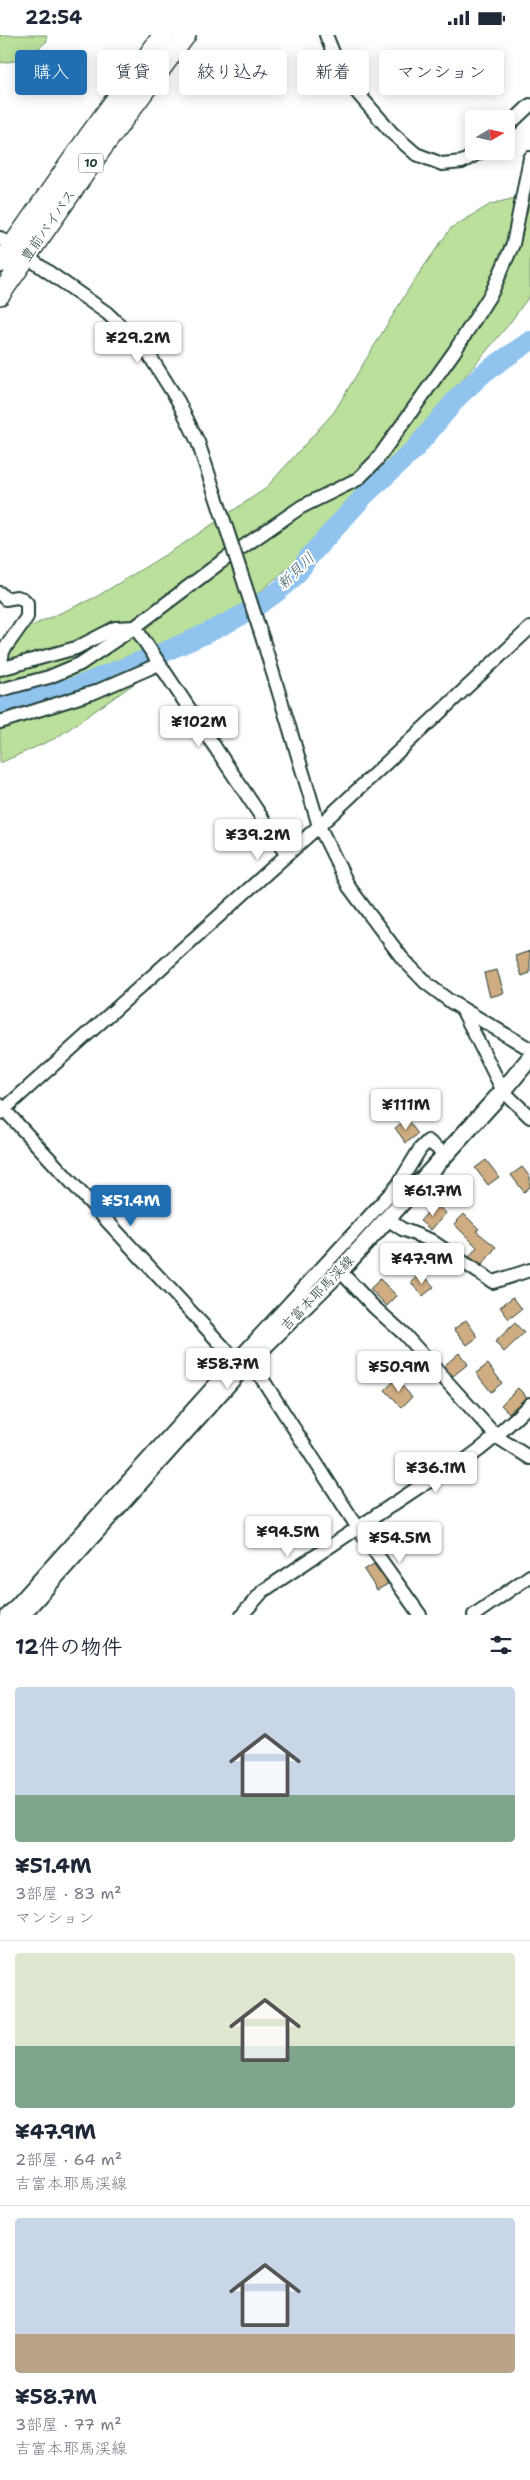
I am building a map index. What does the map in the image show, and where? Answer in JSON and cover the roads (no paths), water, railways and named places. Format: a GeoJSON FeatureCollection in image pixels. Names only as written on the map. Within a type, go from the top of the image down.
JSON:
{"type":"FeatureCollection","features":[{"type":"Feature","properties":{"kind":"highway","name":"豊前バイパス"},"geometry":{"type":"LineString","coordinates":[[0,295],[13,247],[88,137],[163,35]]}},
{"type":"Feature","properties":{"kind":"highway","name":"豊前バイパス"},"geometry":{"type":"LineString","coordinates":[[0,263],[186,35]]}},
{"type":"Feature","properties":{"kind":"main road","name":"吉富本耶馬渓線"},"geometry":{"type":"LineString","coordinates":[[21,1615],[243,1363],[340,1271],[386,1219],[403,1190],[445,1155],[530,1058]]}},
{"type":"Feature","properties":{"kind":"street"},"geometry":{"type":"LineString","coordinates":[[326,35],[342,75],[392,133],[416,154],[442,164],[466,160]]}},
{"type":"Feature","properties":{"kind":"street"},"geometry":{"type":"LineString","coordinates":[[515,119],[530,105]]}},
{"type":"Feature","properties":{"kind":"street"},"geometry":{"type":"LineString","coordinates":[[0,691],[49,677],[80,664],[135,627],[221,562],[301,507],[358,479],[376,461],[454,352],[492,293],[513,244],[530,158]]}},
{"type":"Feature","properties":{"kind":"street"},"geometry":{"type":"LineString","coordinates":[[13,247],[107,313],[146,351],[178,401],[198,442],[227,530],[263,640],[318,826],[349,887],[402,957],[426,983],[462,1009],[530,1049]]}},
{"type":"Feature","properties":{"kind":"street"},"geometry":{"type":"LineString","coordinates":[[0,593],[5,599],[17,597],[23,599],[29,610],[27,617],[3,651],[0,669],[76,648],[115,628],[135,627]]}},
{"type":"Feature","properties":{"kind":"street"},"geometry":{"type":"LineString","coordinates":[[135,627],[286,854]]}},
{"type":"Feature","properties":{"kind":"street"},"geometry":{"type":"LineString","coordinates":[[420,1615],[243,1363],[1,1109],[318,826],[530,627]]}},
{"type":"Feature","properties":{"kind":"street"},"geometry":{"type":"LineString","coordinates":[[0,722],[95,692],[159,664]]}},
{"type":"Feature","properties":{"kind":"street"},"geometry":{"type":"LineString","coordinates":[[462,1009],[503,1091],[530,1117]]}},
{"type":"Feature","properties":{"kind":"street"},"geometry":{"type":"LineString","coordinates":[[6,1615],[403,1190]]}},
{"type":"Feature","properties":{"kind":"street"},"geometry":{"type":"LineString","coordinates":[[386,1219],[402,1229],[430,1240],[493,1282],[530,1270]]}},
{"type":"Feature","properties":{"kind":"street"},"geometry":{"type":"LineString","coordinates":[[340,1271],[374,1307],[404,1333],[498,1437],[530,1458]]}},
{"type":"Feature","properties":{"kind":"street"},"geometry":{"type":"LineString","coordinates":[[242,1615],[263,1591],[422,1485],[449,1473],[498,1437],[530,1404]]}},
{"type":"Feature","properties":{"kind":"street"},"geometry":{"type":"LineString","coordinates":[[474,1615],[530,1577]]}},
{"type":"Feature","properties":{"kind":"waterway","name":"新貝川"},"geometry":{"type":"LineString","coordinates":[[0,703],[44,695],[84,684],[195,639],[251,610],[275,594],[294,577],[307,559],[364,496],[414,450],[458,397],[485,372],[530,341]]}}]}
